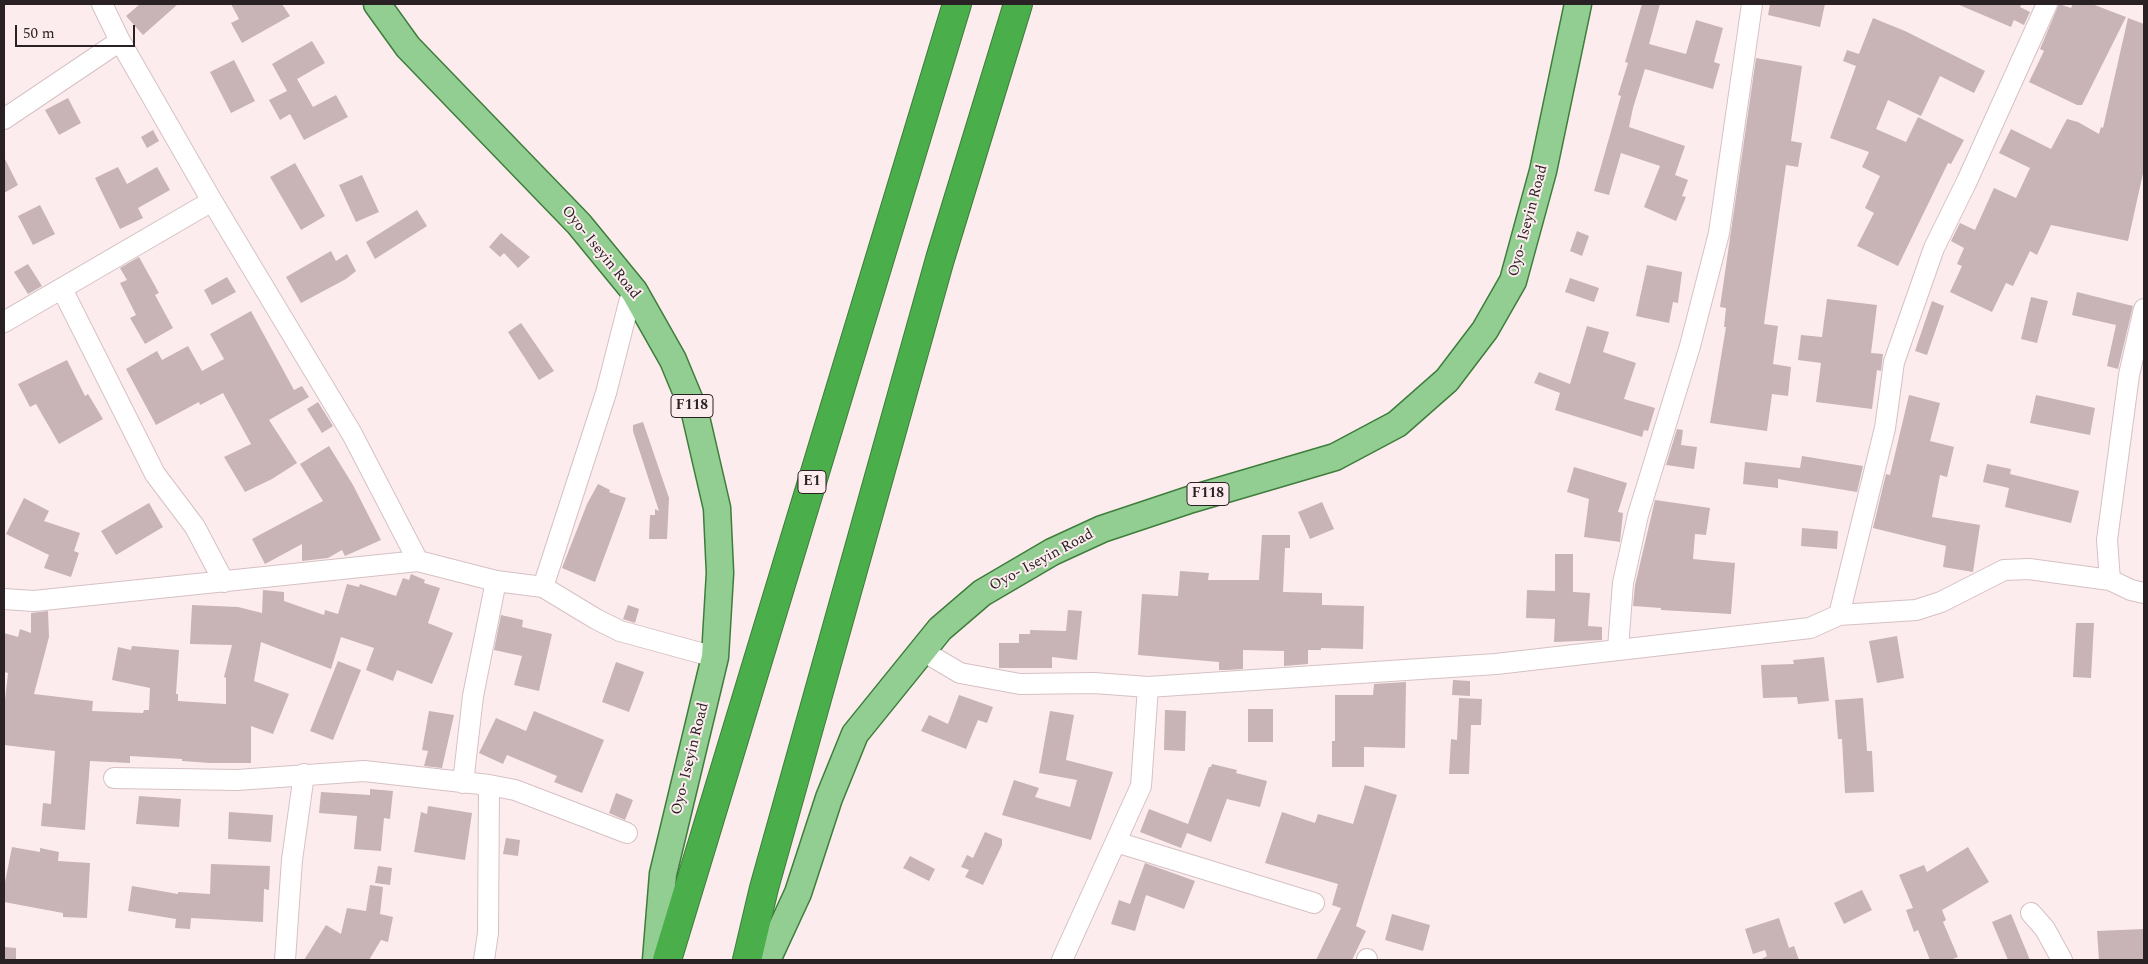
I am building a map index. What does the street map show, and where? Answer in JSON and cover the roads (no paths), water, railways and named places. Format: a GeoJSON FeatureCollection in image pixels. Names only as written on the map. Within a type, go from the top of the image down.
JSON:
{"type":"FeatureCollection","features":[{"type":"Feature","properties":{"kind":"highway","name":"E1"},"geometry":{"type":"LineString","coordinates":[[669,958],[957,4]]}},
{"type":"Feature","properties":{"kind":"highway"},"geometry":{"type":"LineString","coordinates":[[761,958],[764,888],[940,259],[1018,4]]}},
{"type":"Feature","properties":{"kind":"main road","name":"Oyo- Iseyin Road"},"geometry":{"type":"LineString","coordinates":[[377,4],[408,47],[579,224],[634,291],[673,360],[696,414],[718,508],[720,573],[715,657],[663,874],[659,911],[669,958]]}},
{"type":"Feature","properties":{"kind":"main road","name":"Oyo- Iseyin Road"},"geometry":{"type":"LineString","coordinates":[[761,958],[798,893],[829,798],[856,734],[940,629],[982,593],[1052,552],[1102,529],[1192,499],[1335,456],[1397,424],[1447,380],[1485,330],[1513,281],[1543,171],[1578,4]]}},
{"type":"Feature","properties":{"kind":"street"},"geometry":{"type":"LineString","coordinates":[[102,4],[120,41],[212,201],[352,434],[418,561]]}},
{"type":"Feature","properties":{"kind":"street"},"geometry":{"type":"LineString","coordinates":[[1618,648],[1623,583],[1638,515],[1690,346],[1719,232],[1752,4]]}},
{"type":"Feature","properties":{"kind":"street"},"geometry":{"type":"LineString","coordinates":[[1839,615],[1884,428],[1894,362],[1934,248],[1967,181],[2047,4]]}},
{"type":"Feature","properties":{"kind":"street"},"geometry":{"type":"LineString","coordinates":[[4,119],[120,41]]}},
{"type":"Feature","properties":{"kind":"street"},"geometry":{"type":"LineString","coordinates":[[4,322],[212,201]]}},
{"type":"Feature","properties":{"kind":"street"},"geometry":{"type":"LineString","coordinates":[[62,289],[155,474],[195,527],[224,582]]}},
{"type":"Feature","properties":{"kind":"street"},"geometry":{"type":"LineString","coordinates":[[543,587],[606,393],[630,299]]}},
{"type":"Feature","properties":{"kind":"street"},"geometry":{"type":"LineString","coordinates":[[2110,580],[2107,540],[2129,375],[2144,309]]}},
{"type":"Feature","properties":{"kind":"street"},"geometry":{"type":"LineString","coordinates":[[4,600],[34,600],[418,561],[496,581],[543,587],[620,631],[715,657]]}},
{"type":"Feature","properties":{"kind":"street"},"geometry":{"type":"LineString","coordinates":[[922,650],[960,673],[1020,684],[1094,683],[1148,687],[1496,664],[1618,648],[1810,628],[1839,615],[1916,610],[1941,602],[2004,570],[2029,570],[2110,580],[2131,590],[2144,593]]}},
{"type":"Feature","properties":{"kind":"street"},"geometry":{"type":"LineString","coordinates":[[463,783],[473,696],[496,581]]}},
{"type":"Feature","properties":{"kind":"street"},"geometry":{"type":"LineString","coordinates":[[1062,960],[1141,786],[1148,687]]}},
{"type":"Feature","properties":{"kind":"street"},"geometry":{"type":"LineString","coordinates":[[114,778],[237,780],[364,771],[489,785],[515,790],[627,833]]}},
{"type":"Feature","properties":{"kind":"street"},"geometry":{"type":"LineString","coordinates":[[285,960],[292,860],[304,774]]}},
{"type":"Feature","properties":{"kind":"street"},"geometry":{"type":"LineString","coordinates":[[484,960],[488,934],[489,785]]}},
{"type":"Feature","properties":{"kind":"street"},"geometry":{"type":"LineString","coordinates":[[1116,842],[1314,903]]}},
{"type":"Feature","properties":{"kind":"street"},"geometry":{"type":"LineString","coordinates":[[2030,913],[2045,929],[2062,960]]}}]}
